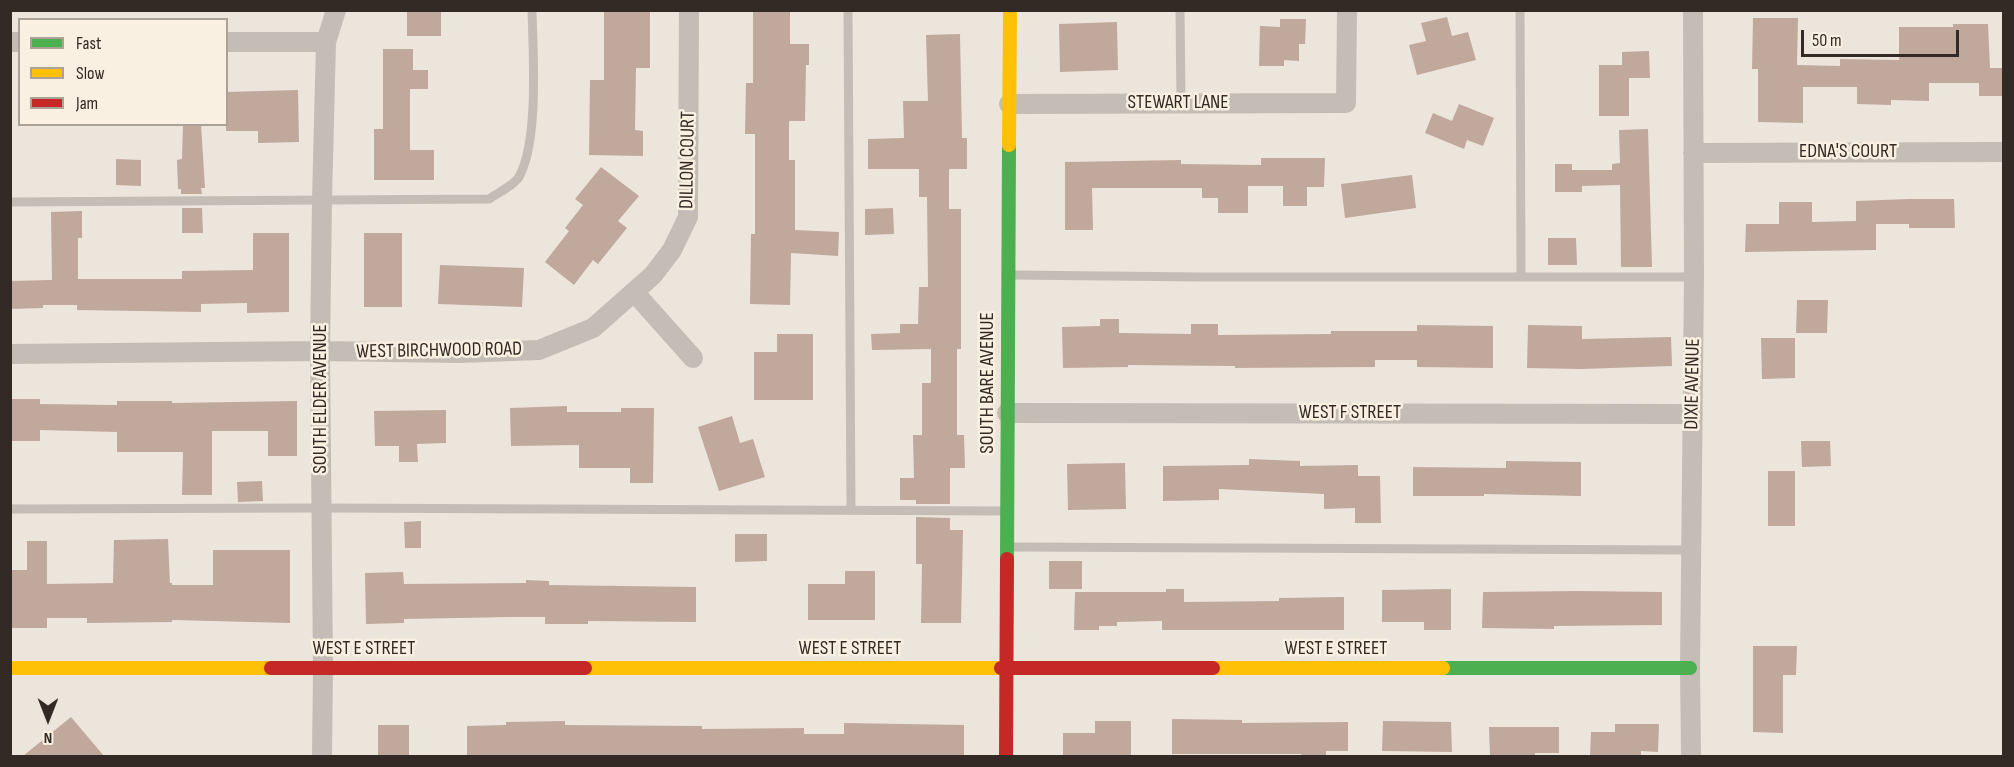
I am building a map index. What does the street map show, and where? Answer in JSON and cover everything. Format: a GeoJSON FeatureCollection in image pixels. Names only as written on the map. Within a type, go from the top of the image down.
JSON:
{"type":"FeatureCollection","features":[{"type":"Feature","properties":{"kind":"street","name":"SOUTH ELDER AVENUE"},"geometry":{"type":"LineString","coordinates":[[322,756],[320,351],[322,200],[326,42],[336,10]]}},
{"type":"Feature","properties":{"kind":"street","name":"DILLON COURT"},"geometry":{"type":"LineString","coordinates":[[635,293],[666,258],[688,217],[689,10]]}},
{"type":"Feature","properties":{"kind":"street","name":"SOUTH BARE AVENUE"},"geometry":{"type":"LineString","coordinates":[[1006,756],[1010,10]]}},
{"type":"Feature","properties":{"kind":"street","name":"STEWART LANE"},"geometry":{"type":"LineString","coordinates":[[1010,104],[1346,104],[1347,10]]}},
{"type":"Feature","properties":{"kind":"street","name":"DIXIE AVENUE"},"geometry":{"type":"LineString","coordinates":[[1691,756],[1693,10]]}},
{"type":"Feature","properties":{"kind":"street"},"geometry":{"type":"LineString","coordinates":[[228,42],[326,42]]}},
{"type":"Feature","properties":{"kind":"street","name":"EDNA'S COURT"},"geometry":{"type":"LineString","coordinates":[[1693,153],[2004,152]]}},
{"type":"Feature","properties":{"kind":"street"},"geometry":{"type":"LineString","coordinates":[[635,293],[693,358]]}},
{"type":"Feature","properties":{"kind":"street","name":"WEST BIRCHWOOD ROAD"},"geometry":{"type":"LineString","coordinates":[[10,354],[320,351],[459,353],[538,350],[593,328],[635,293]]}},
{"type":"Feature","properties":{"kind":"street","name":"WEST F STREET"},"geometry":{"type":"LineString","coordinates":[[1007,413],[1693,414]]}},
{"type":"Feature","properties":{"kind":"street","name":"WEST E STREET"},"geometry":{"type":"LineString","coordinates":[[10,668],[1690,668]]}},
{"type":"Feature","properties":{"kind":"lane"},"geometry":{"type":"LineString","coordinates":[[10,202],[489,199],[518,178],[528,149],[533,100],[532,10]]}},
{"type":"Feature","properties":{"kind":"lane"},"geometry":{"type":"LineString","coordinates":[[848,10],[851,510]]}},
{"type":"Feature","properties":{"kind":"lane"},"geometry":{"type":"LineString","coordinates":[[1179,10],[1181,103]]}},
{"type":"Feature","properties":{"kind":"lane"},"geometry":{"type":"LineString","coordinates":[[1520,10],[1521,277]]}},
{"type":"Feature","properties":{"kind":"lane"},"geometry":{"type":"LineString","coordinates":[[1008,274],[1201,277],[1694,277]]}},
{"type":"Feature","properties":{"kind":"lane"},"geometry":{"type":"LineString","coordinates":[[10,509],[1007,511]]}},
{"type":"Feature","properties":{"kind":"lane"},"geometry":{"type":"LineString","coordinates":[[1007,547],[1691,550]]}},
{"type":"Feature","properties":{"kind":"building"},"geometry":{"type":"Polygon","coordinates":[[[407,10],[441,10],[441,36],[407,36],[407,10]]]}},
{"type":"Feature","properties":{"kind":"building"},"geometry":{"type":"Polygon","coordinates":[[[604,10],[650,10],[650,68],[636,68],[635,130],[643,131],[643,156],[589,155],[590,80],[604,80],[604,10]]]}},
{"type":"Feature","properties":{"kind":"building"},"geometry":{"type":"Polygon","coordinates":[[[753,10],[790,10],[790,44],[809,44],[809,65],[806,65],[805,121],[789,121],[789,160],[795,160],[795,230],[839,232],[838,256],[791,253],[790,305],[750,304],[751,234],[755,234],[755,134],[745,134],[746,83],[753,83],[753,10]]]}},
{"type":"Feature","properties":{"kind":"building"},"geometry":{"type":"Polygon","coordinates":[[[1447,17],[1452,36],[1468,32],[1476,60],[1417,75],[1409,45],[1426,41],[1421,23],[1447,17]]]}},
{"type":"Feature","properties":{"kind":"building"},"geometry":{"type":"Polygon","coordinates":[[[1753,18],[1798,18],[1797,65],[1840,66],[1840,59],[1899,60],[1899,27],[1953,27],[1953,24],[1988,24],[1990,68],[2004,68],[2004,96],[1979,96],[1979,83],[1929,83],[1929,101],[1891,100],[1891,105],[1857,104],[1857,87],[1803,87],[1803,123],[1758,122],[1758,69],[1752,69],[1753,18]]]}},
{"type":"Feature","properties":{"kind":"building"},"geometry":{"type":"Polygon","coordinates":[[[1280,19],[1306,19],[1305,44],[1299,44],[1299,61],[1284,60],[1284,66],[1259,66],[1260,26],[1280,27],[1280,19]]]}},
{"type":"Feature","properties":{"kind":"building"},"geometry":{"type":"Polygon","coordinates":[[[1117,22],[1118,70],[1060,72],[1059,24],[1117,22]]]}},
{"type":"Feature","properties":{"kind":"building"},"geometry":{"type":"Polygon","coordinates":[[[960,34],[962,138],[967,138],[967,169],[949,169],[949,209],[961,209],[961,349],[957,349],[957,435],[964,435],[965,468],[950,468],[950,504],[916,504],[916,500],[900,500],[900,478],[914,478],[913,435],[922,435],[922,383],[931,383],[931,349],[872,350],[871,334],[900,333],[900,324],[918,324],[919,287],[928,287],[927,197],[919,197],[919,169],[868,169],[868,139],[904,138],[903,101],[928,101],[926,35],[960,34]]]}},
{"type":"Feature","properties":{"kind":"building"},"geometry":{"type":"Polygon","coordinates":[[[383,49],[413,49],[413,70],[428,70],[428,89],[410,89],[410,150],[434,150],[434,180],[374,180],[374,129],[383,129],[383,49]]]}},
{"type":"Feature","properties":{"kind":"building"},"geometry":{"type":"Polygon","coordinates":[[[1649,51],[1650,78],[1629,78],[1629,116],[1599,116],[1599,65],[1622,65],[1622,52],[1649,51]]]}},
{"type":"Feature","properties":{"kind":"building"},"geometry":{"type":"Polygon","coordinates":[[[298,90],[299,142],[258,143],[258,131],[226,131],[228,92],[298,90]]]}},
{"type":"Feature","properties":{"kind":"building"},"geometry":{"type":"Polygon","coordinates":[[[1459,104],[1494,118],[1483,146],[1467,140],[1464,149],[1425,133],[1433,113],[1452,121],[1459,104]]]}},
{"type":"Feature","properties":{"kind":"building"},"geometry":{"type":"Polygon","coordinates":[[[183,126],[201,126],[205,188],[201,188],[202,194],[181,194],[181,189],[178,189],[177,160],[182,159],[183,126]]]}},
{"type":"Feature","properties":{"kind":"building"},"geometry":{"type":"Polygon","coordinates":[[[1648,129],[1652,267],[1621,267],[1620,185],[1582,186],[1582,192],[1555,192],[1555,164],[1572,164],[1572,170],[1612,170],[1612,164],[1620,163],[1619,130],[1648,129]]]}},
{"type":"Feature","properties":{"kind":"building"},"geometry":{"type":"Polygon","coordinates":[[[1261,158],[1325,158],[1324,187],[1307,187],[1307,206],[1283,206],[1283,186],[1248,186],[1248,213],[1218,213],[1218,198],[1202,198],[1202,188],[1092,188],[1093,230],[1065,230],[1065,162],[1181,160],[1181,164],[1261,165],[1261,158]]]}},
{"type":"Feature","properties":{"kind":"building"},"geometry":{"type":"Polygon","coordinates":[[[116,159],[141,160],[141,186],[116,185],[116,159]]]}},
{"type":"Feature","properties":{"kind":"building"},"geometry":{"type":"Polygon","coordinates":[[[601,167],[639,196],[618,221],[627,228],[598,264],[593,260],[574,285],[545,262],[569,231],[565,228],[583,205],[575,199],[601,167]]]}},
{"type":"Feature","properties":{"kind":"building"},"geometry":{"type":"Polygon","coordinates":[[[1412,175],[1416,208],[1345,218],[1341,184],[1412,175]]]}},
{"type":"Feature","properties":{"kind":"building"},"geometry":{"type":"Polygon","coordinates":[[[1954,199],[1955,228],[1909,228],[1909,224],[1876,224],[1876,250],[1745,252],[1746,224],[1779,224],[1779,202],[1812,202],[1812,222],[1856,221],[1856,201],[1954,199]]]}},
{"type":"Feature","properties":{"kind":"building"},"geometry":{"type":"Polygon","coordinates":[[[182,208],[202,208],[203,233],[182,233],[182,208]]]}},
{"type":"Feature","properties":{"kind":"building"},"geometry":{"type":"Polygon","coordinates":[[[893,208],[894,234],[865,235],[865,209],[893,208]]]}},
{"type":"Feature","properties":{"kind":"building"},"geometry":{"type":"Polygon","coordinates":[[[82,211],[82,238],[78,238],[78,279],[182,279],[182,271],[253,270],[253,233],[289,233],[289,312],[247,313],[247,303],[201,304],[201,312],[77,310],[77,305],[43,305],[43,308],[10,309],[10,281],[52,280],[51,212],[82,211]]]}},
{"type":"Feature","properties":{"kind":"building"},"geometry":{"type":"Polygon","coordinates":[[[364,233],[402,233],[402,307],[364,307],[364,233]]]}},
{"type":"Feature","properties":{"kind":"building"},"geometry":{"type":"Polygon","coordinates":[[[1548,238],[1576,238],[1577,265],[1548,265],[1548,238]]]}},
{"type":"Feature","properties":{"kind":"building"},"geometry":{"type":"Polygon","coordinates":[[[440,265],[524,268],[522,307],[438,304],[440,265]]]}},
{"type":"Feature","properties":{"kind":"building"},"geometry":{"type":"Polygon","coordinates":[[[1797,300],[1828,300],[1827,333],[1796,333],[1797,300]]]}},
{"type":"Feature","properties":{"kind":"building"},"geometry":{"type":"Polygon","coordinates":[[[1100,319],[1119,319],[1119,333],[1191,334],[1191,324],[1218,324],[1218,335],[1417,331],[1417,325],[1493,326],[1493,368],[1417,367],[1417,360],[1375,360],[1375,367],[1235,368],[1235,366],[1128,365],[1128,367],[1063,368],[1062,327],[1100,326],[1100,319]]]}},
{"type":"Feature","properties":{"kind":"building"},"geometry":{"type":"Polygon","coordinates":[[[1528,325],[1582,326],[1582,339],[1671,337],[1672,366],[1527,368],[1528,325]]]}},
{"type":"Feature","properties":{"kind":"building"},"geometry":{"type":"Polygon","coordinates":[[[777,334],[813,334],[813,400],[754,400],[754,352],[777,352],[777,334]]]}},
{"type":"Feature","properties":{"kind":"building"},"geometry":{"type":"Polygon","coordinates":[[[1761,338],[1795,338],[1795,378],[1762,379],[1761,338]]]}},
{"type":"Feature","properties":{"kind":"building"},"geometry":{"type":"Polygon","coordinates":[[[10,399],[40,399],[40,404],[117,405],[117,401],[172,401],[172,403],[297,401],[297,456],[268,456],[268,431],[212,431],[212,495],[182,495],[183,452],[117,452],[117,432],[40,430],[40,441],[10,441],[10,399]]]}},
{"type":"Feature","properties":{"kind":"building"},"geometry":{"type":"Polygon","coordinates":[[[567,406],[567,412],[621,412],[621,408],[654,408],[653,483],[630,483],[630,468],[579,468],[579,445],[511,446],[510,408],[567,406]]]}},
{"type":"Feature","properties":{"kind":"building"},"geometry":{"type":"Polygon","coordinates":[[[446,410],[446,443],[417,444],[418,462],[399,462],[399,446],[375,446],[374,411],[446,410]]]}},
{"type":"Feature","properties":{"kind":"building"},"geometry":{"type":"Polygon","coordinates":[[[732,416],[740,443],[753,439],[765,477],[719,491],[698,427],[732,416]]]}},
{"type":"Feature","properties":{"kind":"building"},"geometry":{"type":"Polygon","coordinates":[[[1801,441],[1830,441],[1831,466],[1802,467],[1801,441]]]}},
{"type":"Feature","properties":{"kind":"building"},"geometry":{"type":"Polygon","coordinates":[[[1249,459],[1300,461],[1300,466],[1358,465],[1358,476],[1380,476],[1381,523],[1355,523],[1355,508],[1324,509],[1324,494],[1219,489],[1219,500],[1163,501],[1163,466],[1249,465],[1249,459]]]}},
{"type":"Feature","properties":{"kind":"building"},"geometry":{"type":"Polygon","coordinates":[[[1506,461],[1581,462],[1581,496],[1484,494],[1484,496],[1413,496],[1413,467],[1506,468],[1506,461]]]}},
{"type":"Feature","properties":{"kind":"building"},"geometry":{"type":"Polygon","coordinates":[[[1125,463],[1126,509],[1068,510],[1067,464],[1125,463]]]}},
{"type":"Feature","properties":{"kind":"building"},"geometry":{"type":"Polygon","coordinates":[[[1768,471],[1795,471],[1795,526],[1768,526],[1768,471]]]}},
{"type":"Feature","properties":{"kind":"building"},"geometry":{"type":"Polygon","coordinates":[[[262,481],[263,501],[238,502],[237,482],[262,481]]]}},
{"type":"Feature","properties":{"kind":"building"},"geometry":{"type":"Polygon","coordinates":[[[916,517],[950,518],[950,530],[963,530],[961,623],[921,623],[922,564],[916,564],[916,517]]]}},
{"type":"Feature","properties":{"kind":"building"},"geometry":{"type":"Polygon","coordinates":[[[421,521],[421,548],[405,548],[404,522],[421,521]]]}},
{"type":"Feature","properties":{"kind":"building"},"geometry":{"type":"Polygon","coordinates":[[[735,534],[767,534],[767,561],[735,562],[735,534]]]}},
{"type":"Feature","properties":{"kind":"building"},"geometry":{"type":"Polygon","coordinates":[[[168,539],[170,583],[172,585],[213,585],[213,550],[290,550],[290,623],[172,620],[172,622],[87,623],[87,618],[47,618],[47,628],[10,628],[10,570],[27,570],[27,541],[47,541],[47,584],[113,583],[114,540],[168,539]]]}},
{"type":"Feature","properties":{"kind":"building"},"geometry":{"type":"Polygon","coordinates":[[[1049,561],[1082,561],[1082,589],[1049,589],[1049,561]]]}},
{"type":"Feature","properties":{"kind":"building"},"geometry":{"type":"Polygon","coordinates":[[[845,571],[875,571],[875,620],[808,620],[808,584],[845,584],[845,571]]]}},
{"type":"Feature","properties":{"kind":"building"},"geometry":{"type":"Polygon","coordinates":[[[403,572],[404,584],[526,583],[526,580],[549,581],[549,585],[696,587],[696,622],[588,621],[588,624],[545,624],[545,617],[511,617],[404,619],[404,623],[366,624],[365,573],[403,572]]]}},
{"type":"Feature","properties":{"kind":"building"},"geometry":{"type":"Polygon","coordinates":[[[1166,589],[1184,589],[1184,602],[1279,601],[1279,598],[1344,597],[1344,630],[1162,630],[1162,621],[1117,622],[1117,626],[1099,626],[1099,630],[1074,630],[1075,592],[1166,592],[1166,589]]]}},
{"type":"Feature","properties":{"kind":"building"},"geometry":{"type":"Polygon","coordinates":[[[1451,589],[1451,630],[1424,630],[1424,622],[1382,622],[1382,590],[1451,589]]]}},
{"type":"Feature","properties":{"kind":"building"},"geometry":{"type":"Polygon","coordinates":[[[1483,592],[1662,592],[1662,625],[1554,626],[1554,629],[1482,628],[1483,592]]]}},
{"type":"Feature","properties":{"kind":"building"},"geometry":{"type":"Polygon","coordinates":[[[1753,646],[1797,646],[1796,675],[1783,675],[1783,733],[1753,732],[1753,646]]]}},
{"type":"Feature","properties":{"kind":"building"},"geometry":{"type":"Polygon","coordinates":[[[71,717],[104,756],[23,756],[71,717]]]}},
{"type":"Feature","properties":{"kind":"building"},"geometry":{"type":"Polygon","coordinates":[[[1172,719],[1242,720],[1242,723],[1348,722],[1348,751],[1326,751],[1326,756],[1172,754],[1172,719]]]}},
{"type":"Feature","properties":{"kind":"building"},"geometry":{"type":"Polygon","coordinates":[[[565,721],[565,725],[702,726],[702,729],[804,728],[804,734],[844,734],[844,723],[964,725],[964,756],[467,756],[467,726],[506,725],[506,722],[565,721]]]}},
{"type":"Feature","properties":{"kind":"building"},"geometry":{"type":"Polygon","coordinates":[[[1095,721],[1131,721],[1131,756],[1063,756],[1063,733],[1095,733],[1095,721]]]}},
{"type":"Feature","properties":{"kind":"building"},"geometry":{"type":"Polygon","coordinates":[[[1383,721],[1451,722],[1452,752],[1382,751],[1383,721]]]}},
{"type":"Feature","properties":{"kind":"building"},"geometry":{"type":"Polygon","coordinates":[[[1615,724],[1659,724],[1658,752],[1641,751],[1641,756],[1590,756],[1591,732],[1615,732],[1615,724]]]}},
{"type":"Feature","properties":{"kind":"building"},"geometry":{"type":"Polygon","coordinates":[[[378,725],[409,725],[409,756],[378,756],[378,725]]]}},
{"type":"Feature","properties":{"kind":"building"},"geometry":{"type":"Polygon","coordinates":[[[1489,727],[1559,727],[1559,753],[1535,753],[1535,756],[1490,756],[1489,727]]]}},
{"type":"Feature","properties":{"kind":"traffic: fast"},"geometry":{"type":"LineString","coordinates":[[1007,559],[1009,145]]}},
{"type":"Feature","properties":{"kind":"traffic: fast"},"geometry":{"type":"LineString","coordinates":[[1443,668],[1690,668]]}},
{"type":"Feature","properties":{"kind":"traffic: slow"},"geometry":{"type":"LineString","coordinates":[[1009,145],[1010,10]]}},
{"type":"Feature","properties":{"kind":"traffic: slow"},"geometry":{"type":"LineString","coordinates":[[10,668],[271,668]]}},
{"type":"Feature","properties":{"kind":"traffic: slow"},"geometry":{"type":"LineString","coordinates":[[585,668],[1001,668]]}},
{"type":"Feature","properties":{"kind":"traffic: slow"},"geometry":{"type":"LineString","coordinates":[[1213,668],[1443,668]]}},
{"type":"Feature","properties":{"kind":"traffic: jam"},"geometry":{"type":"LineString","coordinates":[[1006,756],[1007,559]]}},
{"type":"Feature","properties":{"kind":"traffic: jam"},"geometry":{"type":"LineString","coordinates":[[271,668],[585,668]]}},
{"type":"Feature","properties":{"kind":"traffic: jam"},"geometry":{"type":"LineString","coordinates":[[1001,668],[1213,668]]}}]}
